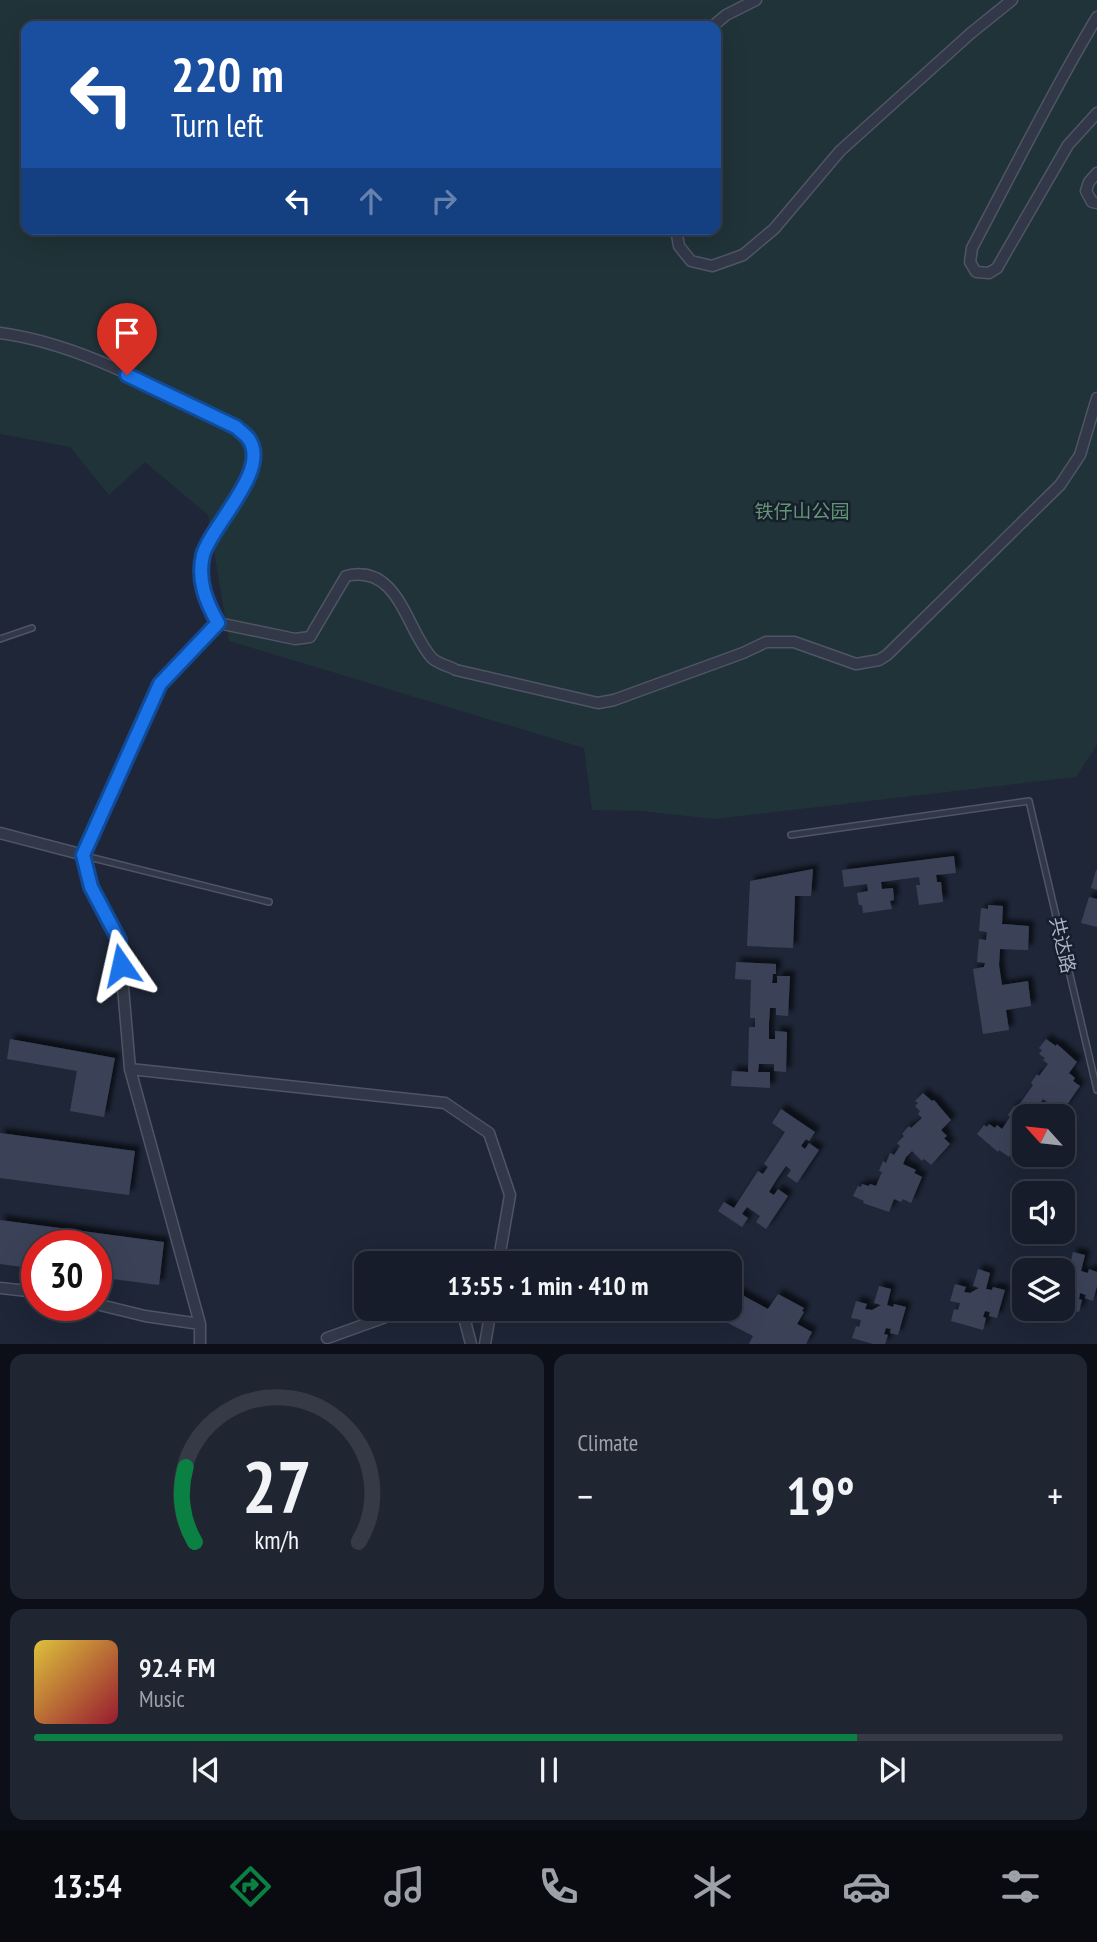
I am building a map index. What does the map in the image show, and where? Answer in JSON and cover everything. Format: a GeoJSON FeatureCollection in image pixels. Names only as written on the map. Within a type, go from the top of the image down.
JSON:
{"type":"FeatureCollection","features":[{"type":"Feature","properties":{"kind":"street"},"geometry":{"type":"LineString","coordinates":[[719,21],[756,0]]}},
{"type":"Feature","properties":{"kind":"street"},"geometry":{"type":"LineString","coordinates":[[677,235],[679,246],[691,261],[712,266],[743,256],[774,229],[840,151],[971,33],[1012,0]]}},
{"type":"Feature","properties":{"kind":"street"},"geometry":{"type":"LineString","coordinates":[[1097,16],[972,248],[970,262],[976,272],[989,273],[997,268],[1068,145],[1097,113]]}},
{"type":"Feature","properties":{"kind":"street"},"geometry":{"type":"LineString","coordinates":[[1097,173],[1089,182],[1086,191],[1092,202],[1097,203]]}},
{"type":"Feature","properties":{"kind":"street"},"geometry":{"type":"LineString","coordinates":[[0,333],[22,336],[83,354],[236,427],[250,440],[254,455],[251,475],[203,555],[201,581],[207,604],[218,623],[295,639],[310,637],[346,576],[360,572],[382,582],[402,603],[418,640],[435,661],[456,670],[598,703],[614,700],[766,642],[794,642],[856,664],[878,660],[887,655],[1060,485],[1080,455],[1097,398]]}},
{"type":"Feature","properties":{"kind":"street"},"geometry":{"type":"LineString","coordinates":[[200,1343],[200,1324],[130,1069],[119,940],[91,887],[83,855],[160,684],[218,623]]}},
{"type":"Feature","properties":{"kind":"street"},"geometry":{"type":"LineString","coordinates":[[0,833],[83,855]]}},
{"type":"Feature","properties":{"kind":"street"},"geometry":{"type":"LineString","coordinates":[[130,1069],[445,1102],[489,1133],[510,1195],[500,1251]]}},
{"type":"Feature","properties":{"kind":"street"},"geometry":{"type":"LineString","coordinates":[[0,1288],[21,1290]]}},
{"type":"Feature","properties":{"kind":"street"},"geometry":{"type":"LineString","coordinates":[[112,1308],[200,1324]]}},
{"type":"Feature","properties":{"kind":"street"},"geometry":{"type":"LineString","coordinates":[[327,1338],[374,1321]]}},
{"type":"Feature","properties":{"kind":"street"},"geometry":{"type":"LineString","coordinates":[[466,1321],[471,1343]]}},
{"type":"Feature","properties":{"kind":"street"},"geometry":{"type":"LineString","coordinates":[[485,1343],[489,1321]]}},
{"type":"Feature","properties":{"kind":"lane"},"geometry":{"type":"LineString","coordinates":[[0,639],[32,628]]}},
{"type":"Feature","properties":{"kind":"lane","name":"共达路"},"geometry":{"type":"LineString","coordinates":[[791,835],[1029,801],[1097,1090]]}},
{"type":"Feature","properties":{"kind":"lane"},"geometry":{"type":"LineString","coordinates":[[83,855],[269,902]]}},
{"type":"Feature","properties":{"kind":"green space","name":"铁仔山公园"},"geometry":{"type":"Polygon","coordinates":[[[0,0],[1097,0],[1097,745],[1076,777],[714,819],[642,811],[592,810],[584,748],[229,641],[208,515],[145,462],[109,495],[70,447],[0,434],[0,0]]]}},
{"type":"Feature","properties":{"kind":"building"},"geometry":{"type":"Polygon","coordinates":[[[954,856],[956,873],[936,875],[937,882],[941,882],[943,902],[919,905],[916,885],[920,885],[919,877],[881,882],[882,889],[893,888],[894,900],[890,901],[892,909],[863,913],[857,893],[868,891],[867,884],[844,887],[842,870],[954,856]]]}},
{"type":"Feature","properties":{"kind":"building"},"geometry":{"type":"Polygon","coordinates":[[[813,869],[811,896],[795,896],[793,948],[747,946],[750,881],[813,869]]]}},
{"type":"Feature","properties":{"kind":"building"},"geometry":{"type":"Polygon","coordinates":[[[1097,870],[1097,890],[1091,888],[1097,870]]]}},
{"type":"Feature","properties":{"kind":"building"},"geometry":{"type":"Polygon","coordinates":[[[1089,897],[1097,899],[1097,927],[1081,923],[1089,897]]]}},
{"type":"Feature","properties":{"kind":"building"},"geometry":{"type":"Polygon","coordinates":[[[988,905],[1003,906],[1002,924],[1029,926],[1028,950],[1000,949],[999,965],[1002,985],[1028,981],[1031,1006],[1006,1010],[1009,1030],[983,1034],[973,969],[984,967],[985,963],[977,962],[979,939],[986,940],[987,932],[979,931],[981,908],[988,909],[988,905]]]}},
{"type":"Feature","properties":{"kind":"building"},"geometry":{"type":"Polygon","coordinates":[[[736,962],[776,964],[772,983],[777,983],[777,976],[790,976],[788,1016],[776,1015],[776,1008],[770,1008],[769,1023],[769,1039],[775,1039],[775,1031],[787,1032],[786,1072],[774,1071],[774,1064],[759,1064],[758,1072],[770,1072],[770,1088],[731,1086],[732,1071],[748,1072],[749,1027],[755,1027],[755,1018],[750,1018],[751,980],[735,979],[736,962]]]}},
{"type":"Feature","properties":{"kind":"building"},"geometry":{"type":"Polygon","coordinates":[[[10,1039],[115,1058],[104,1117],[70,1111],[77,1071],[7,1059],[10,1039]]]}},
{"type":"Feature","properties":{"kind":"building"},"geometry":{"type":"Polygon","coordinates":[[[1046,1039],[1056,1046],[1057,1044],[1077,1062],[1069,1073],[1075,1078],[1073,1081],[1080,1086],[1067,1104],[1050,1104],[1043,1099],[1039,1104],[1020,1104],[1037,1074],[1039,1076],[1048,1064],[1039,1054],[1042,1050],[1039,1048],[1046,1039]]]}},
{"type":"Feature","properties":{"kind":"building"},"geometry":{"type":"Polygon","coordinates":[[[923,1093],[934,1100],[951,1120],[941,1130],[950,1144],[931,1165],[924,1159],[922,1161],[912,1151],[906,1157],[903,1164],[916,1170],[914,1173],[922,1177],[911,1203],[894,1199],[889,1212],[863,1203],[864,1201],[853,1196],[858,1186],[876,1186],[883,1161],[886,1163],[890,1153],[894,1155],[900,1146],[897,1143],[909,1126],[911,1128],[922,1118],[918,1114],[920,1111],[915,1106],[918,1103],[915,1101],[923,1093]]]}},
{"type":"Feature","properties":{"kind":"building"},"geometry":{"type":"Polygon","coordinates":[[[781,1109],[815,1132],[809,1141],[806,1139],[801,1146],[805,1149],[809,1143],[819,1150],[797,1183],[787,1176],[791,1170],[786,1166],[777,1179],[769,1192],[774,1195],[778,1189],[788,1196],[766,1229],[756,1222],[760,1216],[747,1207],[742,1214],[748,1218],[742,1227],[718,1211],[724,1202],[734,1208],[758,1171],[763,1174],[768,1167],[764,1164],[785,1132],[772,1123],[781,1109]]]}},
{"type":"Feature","properties":{"kind":"building"},"geometry":{"type":"Polygon","coordinates":[[[1012,1109],[1012,1153],[1009,1157],[999,1150],[998,1152],[977,1134],[984,1125],[987,1127],[989,1124],[1002,1129],[1010,1117],[1008,1115],[1012,1109]]]}},
{"type":"Feature","properties":{"kind":"building"},"geometry":{"type":"Polygon","coordinates":[[[0,1133],[135,1151],[129,1195],[0,1178],[0,1133]]]}},
{"type":"Feature","properties":{"kind":"building"},"geometry":{"type":"Polygon","coordinates":[[[0,1220],[75,1230],[21,1230],[21,1267],[0,1264],[0,1220]]]}},
{"type":"Feature","properties":{"kind":"building"},"geometry":{"type":"Polygon","coordinates":[[[112,1235],[164,1242],[159,1285],[112,1279],[112,1235]]]}},
{"type":"Feature","properties":{"kind":"building"},"geometry":{"type":"Polygon","coordinates":[[[1073,1252],[1085,1255],[1081,1271],[1088,1273],[1089,1269],[1097,1272],[1093,1301],[1080,1293],[1079,1299],[1082,1300],[1079,1312],[1075,1311],[1075,1258],[1072,1258],[1073,1252]]]}},
{"type":"Feature","properties":{"kind":"building"},"geometry":{"type":"Polygon","coordinates":[[[978,1269],[990,1273],[986,1289],[992,1290],[993,1287],[1005,1290],[997,1318],[989,1316],[990,1312],[985,1311],[983,1330],[951,1321],[954,1309],[958,1310],[960,1303],[950,1301],[955,1284],[966,1287],[964,1292],[970,1293],[979,1288],[973,1286],[978,1269]]]}},
{"type":"Feature","properties":{"kind":"building"},"geometry":{"type":"Polygon","coordinates":[[[879,1286],[891,1289],[887,1305],[906,1307],[898,1335],[890,1333],[891,1329],[886,1328],[884,1334],[888,1335],[885,1344],[873,1344],[852,1338],[861,1320],[851,1318],[856,1301],[867,1304],[865,1309],[872,1310],[881,1305],[874,1303],[879,1286]]]}},
{"type":"Feature","properties":{"kind":"building"},"geometry":{"type":"Polygon","coordinates":[[[778,1294],[804,1308],[797,1324],[812,1332],[806,1344],[749,1344],[753,1336],[724,1321],[742,1321],[742,1295],[768,1309],[778,1294]]]}},
{"type":"Feature","properties":{"kind":"route"},"geometry":{"type":"LineString","coordinates":[[121,965],[119,940],[91,887],[83,855],[160,684],[218,623],[207,604],[201,581],[203,555],[251,475],[254,455],[250,440],[236,427],[127,375]]}}]}
